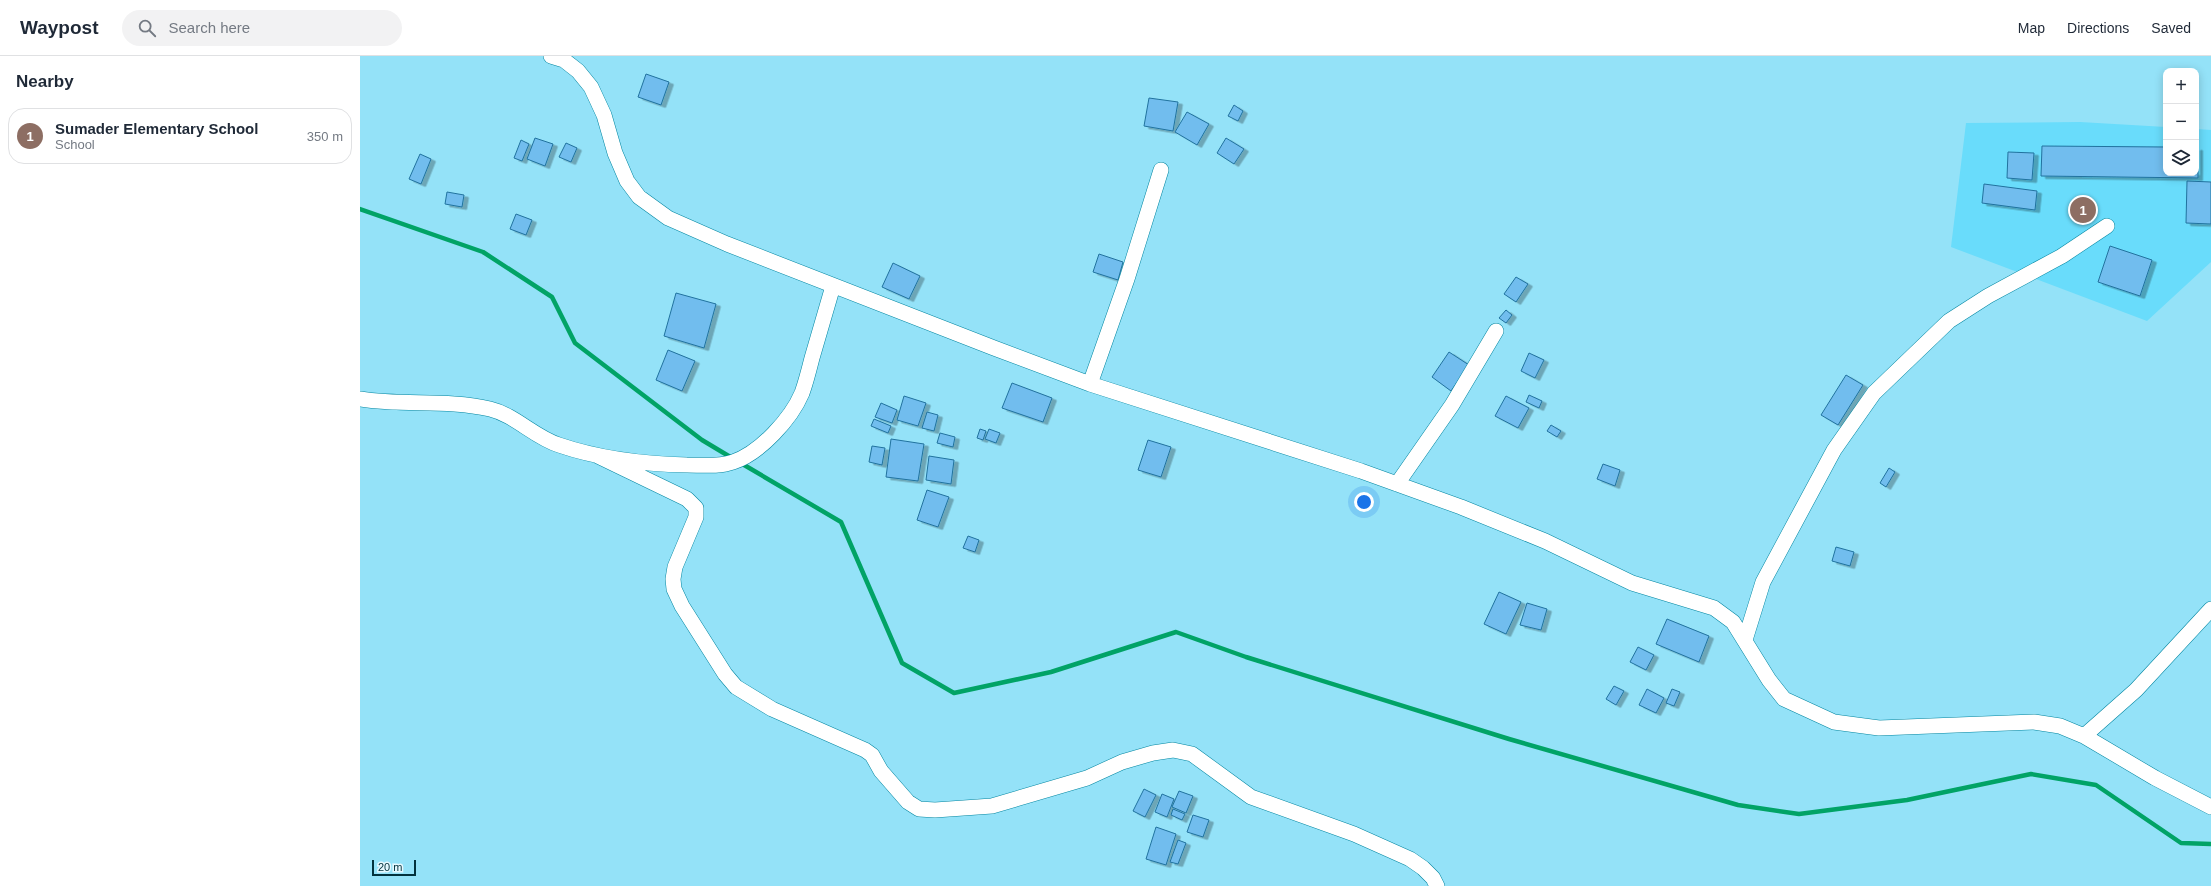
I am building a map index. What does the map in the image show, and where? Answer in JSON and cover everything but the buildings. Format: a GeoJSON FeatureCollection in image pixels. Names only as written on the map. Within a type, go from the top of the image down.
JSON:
{"type":"FeatureCollection","features":[{"type":"Feature","properties":{"kind":"street"},"geometry":{"type":"LineString","coordinates":[[551,56],[564,60],[578,70],[591,87],[604,115],[615,153],[627,181],[639,197],[653,209],[668,218],[727,244],[833,286],[1090,384],[1397,484],[1461,507],[1545,541],[1632,583],[1714,608],[1733,622],[1769,680],[1784,698],[1834,722],[1879,728],[2034,722],[2060,726],[2084,736],[2155,778],[2211,807]]}},
{"type":"Feature","properties":{"kind":"street"},"geometry":{"type":"LineString","coordinates":[[1090,384],[1127,278],[1161,170]]}},
{"type":"Feature","properties":{"kind":"street"},"geometry":{"type":"LineString","coordinates":[[1745,640],[1763,582],[1834,450],[1874,393],[1949,321],[1988,296],[2062,256],[2107,226]]}},
{"type":"Feature","properties":{"kind":"street"},"geometry":{"type":"LineString","coordinates":[[360,399],[376,402],[450,403],[491,409],[558,445],[598,456],[660,464],[709,465],[733,462],[756,449],[784,424],[802,393],[833,286]]}},
{"type":"Feature","properties":{"kind":"street"},"geometry":{"type":"LineString","coordinates":[[1397,484],[1452,405],[1496,331]]}},
{"type":"Feature","properties":{"kind":"street"},"geometry":{"type":"LineString","coordinates":[[598,456],[687,499],[696,508],[696,517],[675,567],[673,579],[674,590],[690,618],[736,687],[772,709],[866,750],[877,761],[881,771],[895,789],[908,802],[919,808],[934,810],[968,809],[992,806],[1087,778],[1122,762],[1153,753],[1173,750],[1192,754],[1251,797],[1354,834],[1410,859],[1434,878],[1437,886]]}},
{"type":"Feature","properties":{"kind":"street"},"geometry":{"type":"LineString","coordinates":[[2084,736],[2136,690],[2211,609]]}},
{"type":"Feature","properties":{"kind":"shaded area"},"geometry":{"type":"Polygon","coordinates":[[[2080,122],[2163,127],[2163,176],[2199,176],[2199,129],[2211,130],[2211,262],[2147,321],[1951,247],[1966,123],[2080,122]]]}},
{"type":"Feature","properties":{"kind":"waterway"},"geometry":{"type":"LineString","coordinates":[[360,209],[483,252],[552,297],[575,343],[702,440],[732,458]]}},
{"type":"Feature","properties":{"kind":"waterway"},"geometry":{"type":"LineString","coordinates":[[739,462],[841,522],[902,663],[954,693],[1051,672],[1176,632],[1246,657],[1509,739],[1738,805],[1799,814],[1907,800],[2031,774],[2096,785],[2181,843],[2211,844]]}},
{"type":"Feature","properties":{"kind":"place","name":"Sumader Elementary School"},"geometry":{"type":"Point","coordinates":[2083,210]}}]}
